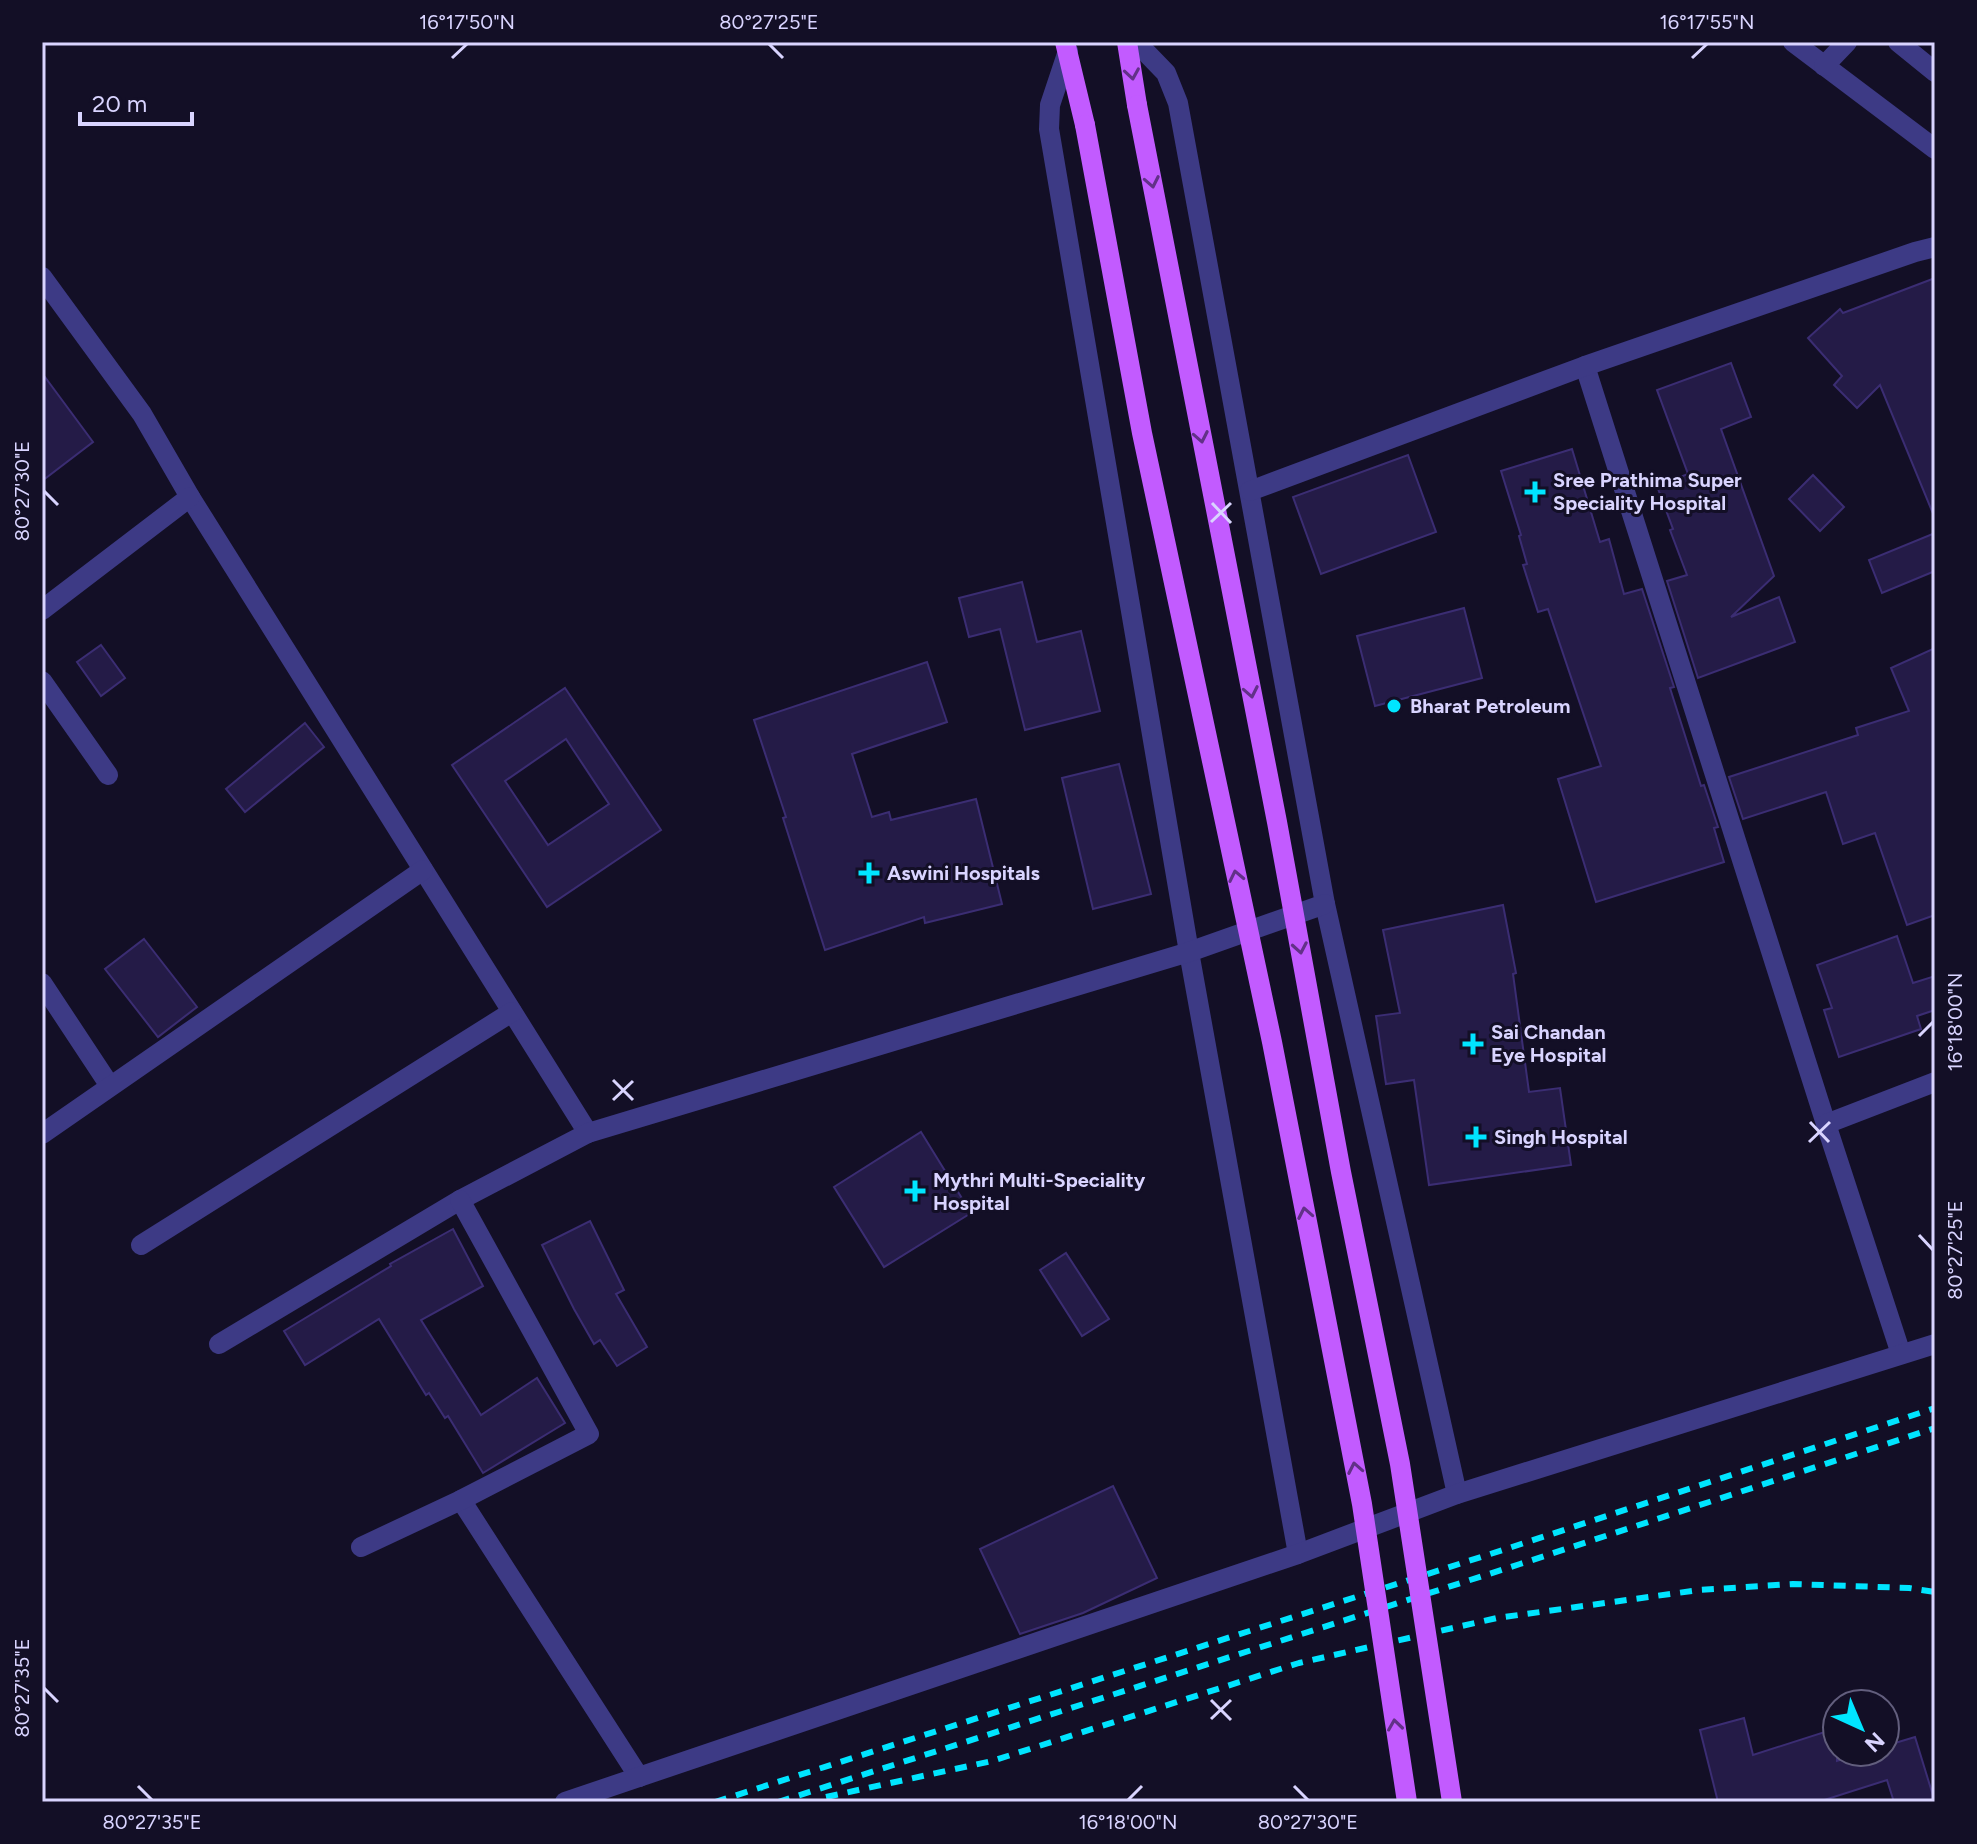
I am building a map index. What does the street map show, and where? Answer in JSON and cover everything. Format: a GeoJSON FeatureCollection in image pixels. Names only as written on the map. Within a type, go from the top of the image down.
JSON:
{"type":"FeatureCollection","features":[{"type":"Feature","properties":{"kind":"main road"},"geometry":{"type":"LineString","coordinates":[[1127,42],[1341,1172],[1400,1464],[1452,1802]]}},
{"type":"Feature","properties":{"kind":"main road"},"geometry":{"type":"LineString","coordinates":[[1066,47],[1085,125],[1142,433],[1272,1042],[1362,1504],[1407,1802]]}},
{"type":"Feature","properties":{"kind":"street"},"geometry":{"type":"LineString","coordinates":[[1136,42],[1166,73],[1178,103],[1325,904],[1457,1494]]}},
{"type":"Feature","properties":{"kind":"street"},"geometry":{"type":"LineString","coordinates":[[1793,42],[1935,149]]}},
{"type":"Feature","properties":{"kind":"street"},"geometry":{"type":"LineString","coordinates":[[1824,66],[1847,42]]}},
{"type":"Feature","properties":{"kind":"street"},"geometry":{"type":"LineString","coordinates":[[1898,42],[1935,72]]}},
{"type":"Feature","properties":{"kind":"street"},"geometry":{"type":"LineString","coordinates":[[1066,47],[1050,105],[1049,129],[1189,952],[1298,1554]]}},
{"type":"Feature","properties":{"kind":"street"},"geometry":{"type":"LineString","coordinates":[[1250,491],[1585,366],[1935,247]]}},
{"type":"Feature","properties":{"kind":"street"},"geometry":{"type":"LineString","coordinates":[[42,277],[142,414],[190,497],[588,1133]]}},
{"type":"Feature","properties":{"kind":"street"},"geometry":{"type":"LineString","coordinates":[[1585,366],[1901,1354]]}},
{"type":"Feature","properties":{"kind":"street"},"geometry":{"type":"LineString","coordinates":[[42,610],[190,497]]}},
{"type":"Feature","properties":{"kind":"street"},"geometry":{"type":"LineString","coordinates":[[42,681],[108,775]]}},
{"type":"Feature","properties":{"kind":"street"},"geometry":{"type":"LineString","coordinates":[[42,1134],[423,870]]}},
{"type":"Feature","properties":{"kind":"street"},"geometry":{"type":"LineString","coordinates":[[219,1344],[460,1200],[588,1133],[1189,952],[1325,904]]}},
{"type":"Feature","properties":{"kind":"street"},"geometry":{"type":"LineString","coordinates":[[42,983],[110,1086]]}},
{"type":"Feature","properties":{"kind":"street"},"geometry":{"type":"LineString","coordinates":[[141,1245],[512,1012]]}},
{"type":"Feature","properties":{"kind":"street"},"geometry":{"type":"LineString","coordinates":[[1826,1124],[1935,1082]]}},
{"type":"Feature","properties":{"kind":"street"},"geometry":{"type":"LineString","coordinates":[[361,1547],[589,1434],[460,1200]]}},
{"type":"Feature","properties":{"kind":"street"},"geometry":{"type":"LineString","coordinates":[[565,1802],[1298,1554],[1457,1494],[1935,1344]]}},
{"type":"Feature","properties":{"kind":"street"},"geometry":{"type":"LineString","coordinates":[[461,1500],[639,1777]]}},
{"type":"Feature","properties":{"kind":"building"},"geometry":{"type":"Polygon","coordinates":[[[1935,278],[1934,516],[1880,385],[1857,408],[1834,385],[1842,376],[1808,338],[1840,309],[1843,313],[1935,278]]]}},
{"type":"Feature","properties":{"kind":"building"},"geometry":{"type":"Polygon","coordinates":[[[1731,363],[1751,417],[1721,429],[1774,576],[1731,617],[1779,597],[1795,642],[1698,678],[1667,581],[1687,575],[1657,486],[1688,474],[1657,390],[1731,363]]]}},
{"type":"Feature","properties":{"kind":"building"},"geometry":{"type":"Polygon","coordinates":[[[42,373],[93,442],[42,481],[42,373]]]}},
{"type":"Feature","properties":{"kind":"building"},"geometry":{"type":"Polygon","coordinates":[[[1572,449],[1600,542],[1609,539],[1624,594],[1642,589],[1674,687],[1670,688],[1701,786],[1704,785],[1718,827],[1714,828],[1724,862],[1596,902],[1558,779],[1601,766],[1548,609],[1538,612],[1523,565],[1527,564],[1521,535],[1501,471],[1572,449]]]}},
{"type":"Feature","properties":{"kind":"building"},"geometry":{"type":"Polygon","coordinates":[[[1408,455],[1436,532],[1321,574],[1293,497],[1408,455]]]}},
{"type":"Feature","properties":{"kind":"building"},"geometry":{"type":"Polygon","coordinates":[[[1813,475],[1844,507],[1820,531],[1789,499],[1813,475]]]}},
{"type":"Feature","properties":{"kind":"building"},"geometry":{"type":"Polygon","coordinates":[[[1935,533],[1935,571],[1882,593],[1869,560],[1935,533]]]}},
{"type":"Feature","properties":{"kind":"building"},"geometry":{"type":"Polygon","coordinates":[[[1022,582],[1037,642],[1081,631],[1100,711],[1025,730],[1000,629],[969,637],[959,598],[1022,582]]]}},
{"type":"Feature","properties":{"kind":"building"},"geometry":{"type":"Polygon","coordinates":[[[1464,608],[1482,678],[1375,706],[1357,636],[1464,608]]]}},
{"type":"Feature","properties":{"kind":"building"},"geometry":{"type":"Polygon","coordinates":[[[101,645],[125,678],[101,696],[77,662],[101,645]]]}},
{"type":"Feature","properties":{"kind":"building"},"geometry":{"type":"Polygon","coordinates":[[[1935,648],[1935,915],[1907,925],[1875,833],[1843,844],[1826,792],[1743,819],[1729,777],[1858,735],[1856,728],[1909,711],[1891,668],[1935,648]]]}},
{"type":"Feature","properties":{"kind":"building"},"geometry":{"type":"Polygon","coordinates":[[[927,662],[947,722],[852,754],[872,817],[889,812],[891,820],[976,799],[1002,904],[925,923],[924,917],[825,950],[754,720],[927,662]]]}},
{"type":"Feature","properties":{"kind":"building"},"geometry":{"type":"Polygon","coordinates":[[[565,688],[661,830],[547,907],[452,765],[565,688]],[[566,739],[505,781],[548,845],[609,804],[566,739]]]}},
{"type":"Feature","properties":{"kind":"building"},"geometry":{"type":"Polygon","coordinates":[[[305,723],[324,747],[245,812],[226,789],[305,723]]]}},
{"type":"Feature","properties":{"kind":"building"},"geometry":{"type":"Polygon","coordinates":[[[1119,764],[1151,894],[1093,909],[1062,778],[1119,764]]]}},
{"type":"Feature","properties":{"kind":"building"},"geometry":{"type":"Polygon","coordinates":[[[1503,905],[1516,973],[1513,974],[1529,1092],[1560,1088],[1571,1165],[1429,1185],[1414,1080],[1386,1084],[1376,1016],[1400,1013],[1383,930],[1503,905]]]}},
{"type":"Feature","properties":{"kind":"building"},"geometry":{"type":"Polygon","coordinates":[[[1897,936],[1913,983],[1935,976],[1935,1010],[1917,1016],[1921,1029],[1839,1057],[1824,1010],[1832,1008],[1817,965],[1897,936]]]}},
{"type":"Feature","properties":{"kind":"building"},"geometry":{"type":"Polygon","coordinates":[[[144,939],[197,1007],[158,1037],[105,969],[144,939]]]}},
{"type":"Feature","properties":{"kind":"building"},"geometry":{"type":"Polygon","coordinates":[[[921,1132],[971,1213],[884,1267],[834,1187],[921,1132]]]}},
{"type":"Feature","properties":{"kind":"building"},"geometry":{"type":"Polygon","coordinates":[[[590,1221],[624,1290],[616,1294],[647,1347],[617,1366],[600,1340],[594,1344],[542,1245],[590,1221]]]}},
{"type":"Feature","properties":{"kind":"building"},"geometry":{"type":"Polygon","coordinates":[[[453,1229],[483,1286],[421,1320],[481,1415],[537,1378],[565,1423],[483,1473],[448,1416],[445,1418],[429,1393],[426,1395],[379,1319],[305,1365],[284,1331],[390,1264],[453,1229]]]}},
{"type":"Feature","properties":{"kind":"building"},"geometry":{"type":"Polygon","coordinates":[[[1066,1253],[1109,1319],[1082,1336],[1040,1270],[1066,1253]]]}},
{"type":"Feature","properties":{"kind":"building"},"geometry":{"type":"Polygon","coordinates":[[[1113,1486],[1157,1578],[1083,1613],[1020,1634],[980,1549],[1113,1486]]]}},
{"type":"Feature","properties":{"kind":"building"},"geometry":{"type":"Polygon","coordinates":[[[1744,1718],[1753,1755],[1821,1733],[1821,1768],[1901,1768],[1901,1741],[1915,1737],[1935,1802],[1894,1802],[1887,1780],[1818,1802],[1718,1802],[1700,1730],[1744,1718]]]}},
{"type":"Feature","properties":{"kind":"railway"},"geometry":{"type":"LineString","coordinates":[[715,1802],[1935,1408]]}},
{"type":"Feature","properties":{"kind":"railway"},"geometry":{"type":"LineString","coordinates":[[778,1802],[1935,1428]]}},
{"type":"Feature","properties":{"kind":"railway"},"geometry":{"type":"LineString","coordinates":[[826,1797],[992,1761],[1299,1663],[1497,1618],[1699,1590],[1793,1584],[1909,1588],[1935,1592]]}},
{"type":"Feature","properties":{"kind":"place","name":"Sree Prathima Super Speciality Hospital"},"geometry":{"type":"Point","coordinates":[1535,492]}},
{"type":"Feature","properties":{"kind":"place","name":"Bharat Petroleum"},"geometry":{"type":"Point","coordinates":[1394,706]}},
{"type":"Feature","properties":{"kind":"place","name":"Aswini Hospitals"},"geometry":{"type":"Point","coordinates":[869,873]}},
{"type":"Feature","properties":{"kind":"place","name":"Sai Chandan Eye Hospital"},"geometry":{"type":"Point","coordinates":[1473,1044]}},
{"type":"Feature","properties":{"kind":"place","name":"Singh Hospital"},"geometry":{"type":"Point","coordinates":[1476,1137]}},
{"type":"Feature","properties":{"kind":"place","name":"Mythri Multi-Speciality Hospital"},"geometry":{"type":"Point","coordinates":[915,1191]}}]}
